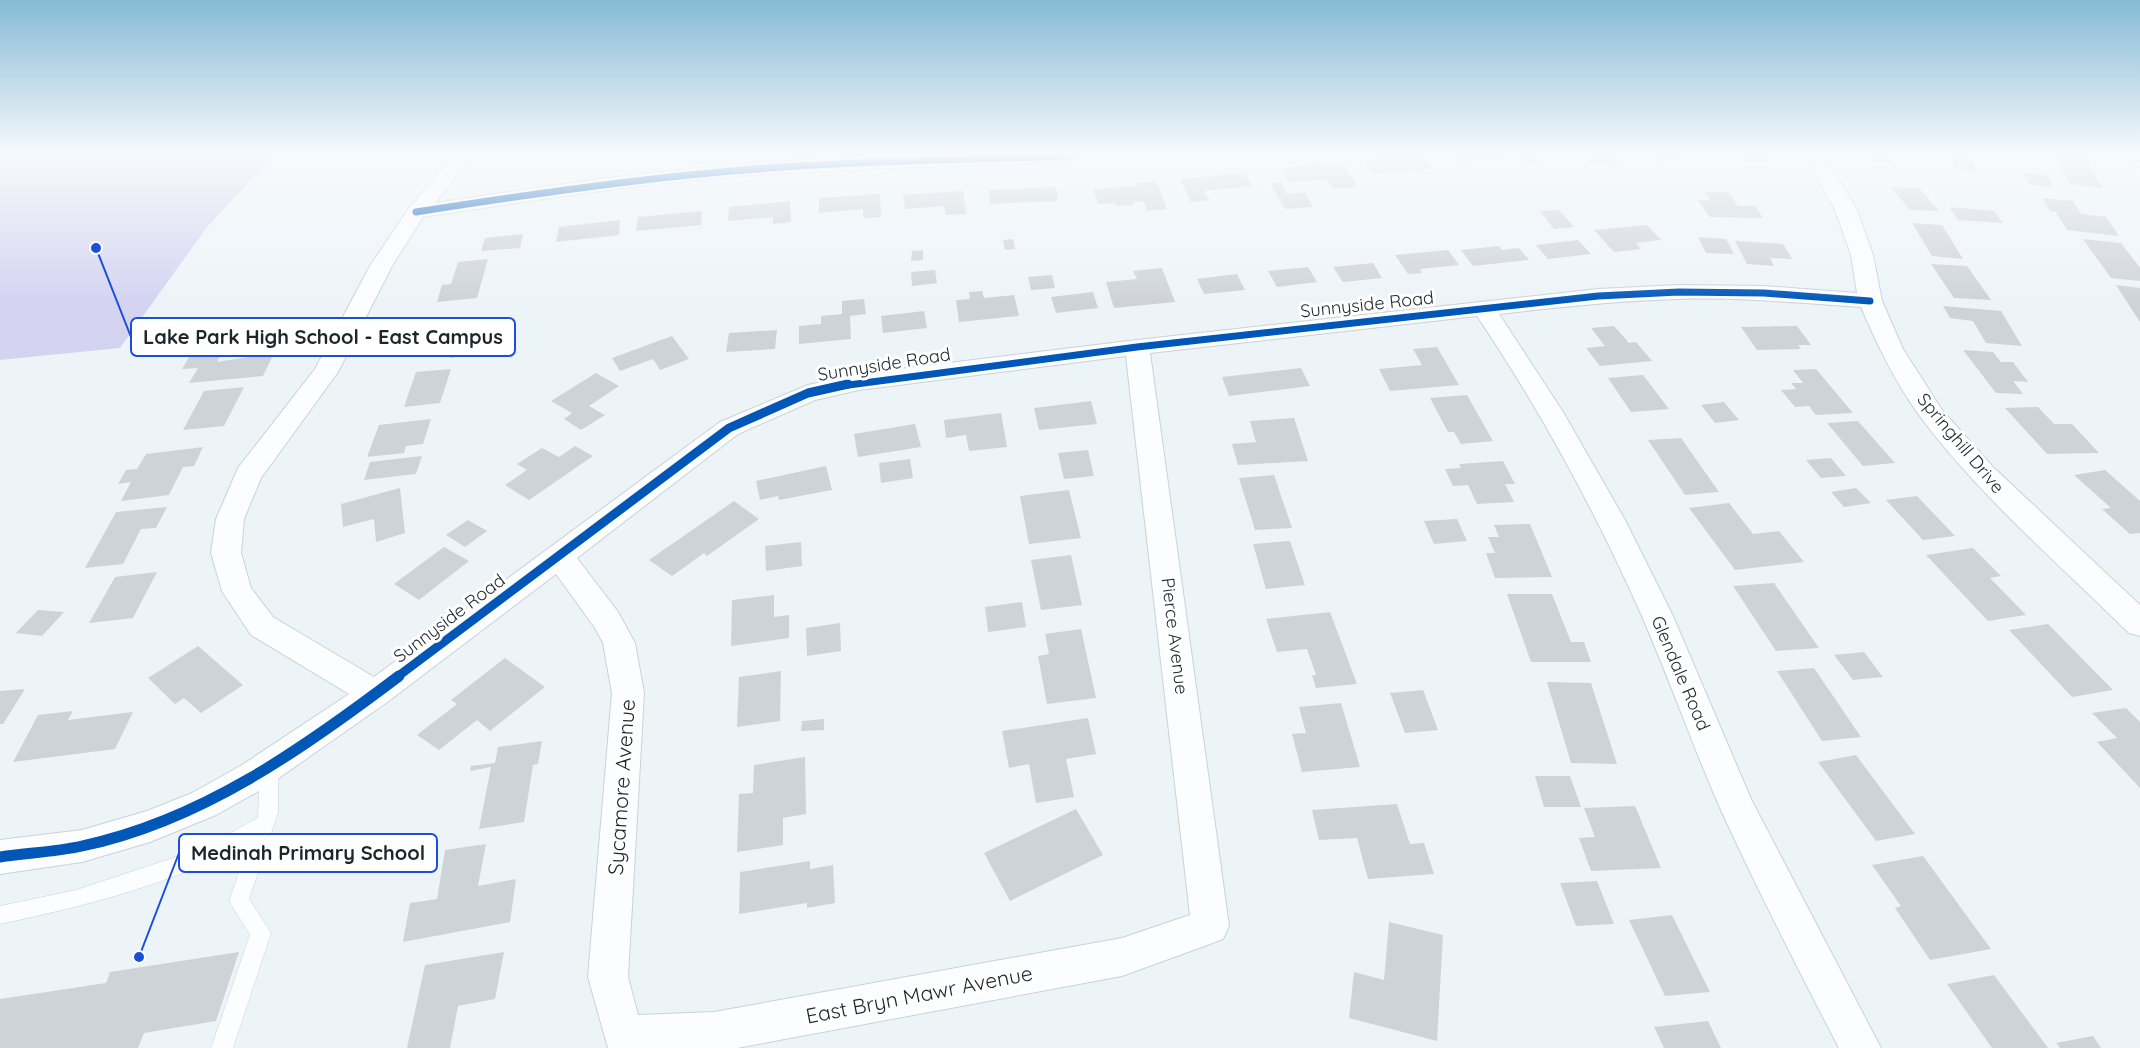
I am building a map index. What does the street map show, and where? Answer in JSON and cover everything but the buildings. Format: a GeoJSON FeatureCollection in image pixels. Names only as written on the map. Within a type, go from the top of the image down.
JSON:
{"type":"FeatureCollection","features":[{"type":"Feature","properties":{"kind":"street"},"geometry":{"type":"LineString","coordinates":[[375,694],[262,626],[237,591],[226,553],[230,519],[248,475],[326,372],[381,266],[422,205]]}},
{"type":"Feature","properties":{"kind":"street"},"geometry":{"type":"LineString","coordinates":[[416,212],[465,205]]}},
{"type":"Feature","properties":{"kind":"street","name":"Springhill Drive"},"geometry":{"type":"LineString","coordinates":[[1843,205],[1857,238],[1870,301],[1900,366],[1934,416],[1983,474],[2140,624]]}},
{"type":"Feature","properties":{"kind":"street","name":"Sunnyside Road"},"geometry":{"type":"LineString","coordinates":[[0,857],[82,846],[150,826],[204,804],[269,766],[375,694],[729,428],[808,393],[859,382],[1137,347],[1598,296],[1679,292],[1764,293],[1870,301]]}},
{"type":"Feature","properties":{"kind":"street","name":"Glendale Road"},"geometry":{"type":"LineString","coordinates":[[1483,308],[1537,387],[1607,514],[1647,593],[1722,773],[1770,877],[1861,1048]]}},
{"type":"Feature","properties":{"kind":"street","name":"Pierce Avenue"},"geometry":{"type":"LineString","coordinates":[[1137,347],[1210,926]]}},
{"type":"Feature","properties":{"kind":"street","name":"Sycamore Avenue"},"geometry":{"type":"LineString","coordinates":[[559,556],[607,620],[619,643],[628,693],[608,977],[623,1036]]}},
{"type":"Feature","properties":{"kind":"street","name":"East Bryn Mawr Avenue"},"geometry":{"type":"LineString","coordinates":[[623,1036],[714,1032],[1122,957],[1210,926]]}},
{"type":"Feature","properties":{"kind":"lane"},"geometry":{"type":"LineString","coordinates":[[222,1048],[261,933],[238,901],[269,813],[269,766]]}},
{"type":"Feature","properties":{"kind":"lane"},"geometry":{"type":"LineString","coordinates":[[0,915],[76,899],[208,855],[266,823]]}},
{"type":"Feature","properties":{"kind":"shaded area"},"geometry":{"type":"Polygon","coordinates":[[[0,205],[228,205],[207,227],[120,348],[0,360],[0,205]]]}},
{"type":"Feature","properties":{"kind":"cycle path"},"geometry":{"type":"LineString","coordinates":[[416,212],[464,205]]}},
{"type":"Feature","properties":{"kind":"cycle path"},"geometry":{"type":"LineString","coordinates":[[0,857],[82,846],[150,826],[204,804],[254,776],[375,694],[729,428],[808,393],[859,382],[1137,347],[1598,296],[1679,292],[1764,293],[1870,301]]}},
{"type":"Feature","properties":{"kind":"place","name":"Lake Park High School - East Campus"},"geometry":{"type":"Point","coordinates":[96,248]}},
{"type":"Feature","properties":{"kind":"place","name":"Medinah Primary School"},"geometry":{"type":"Point","coordinates":[139,957]}}]}
